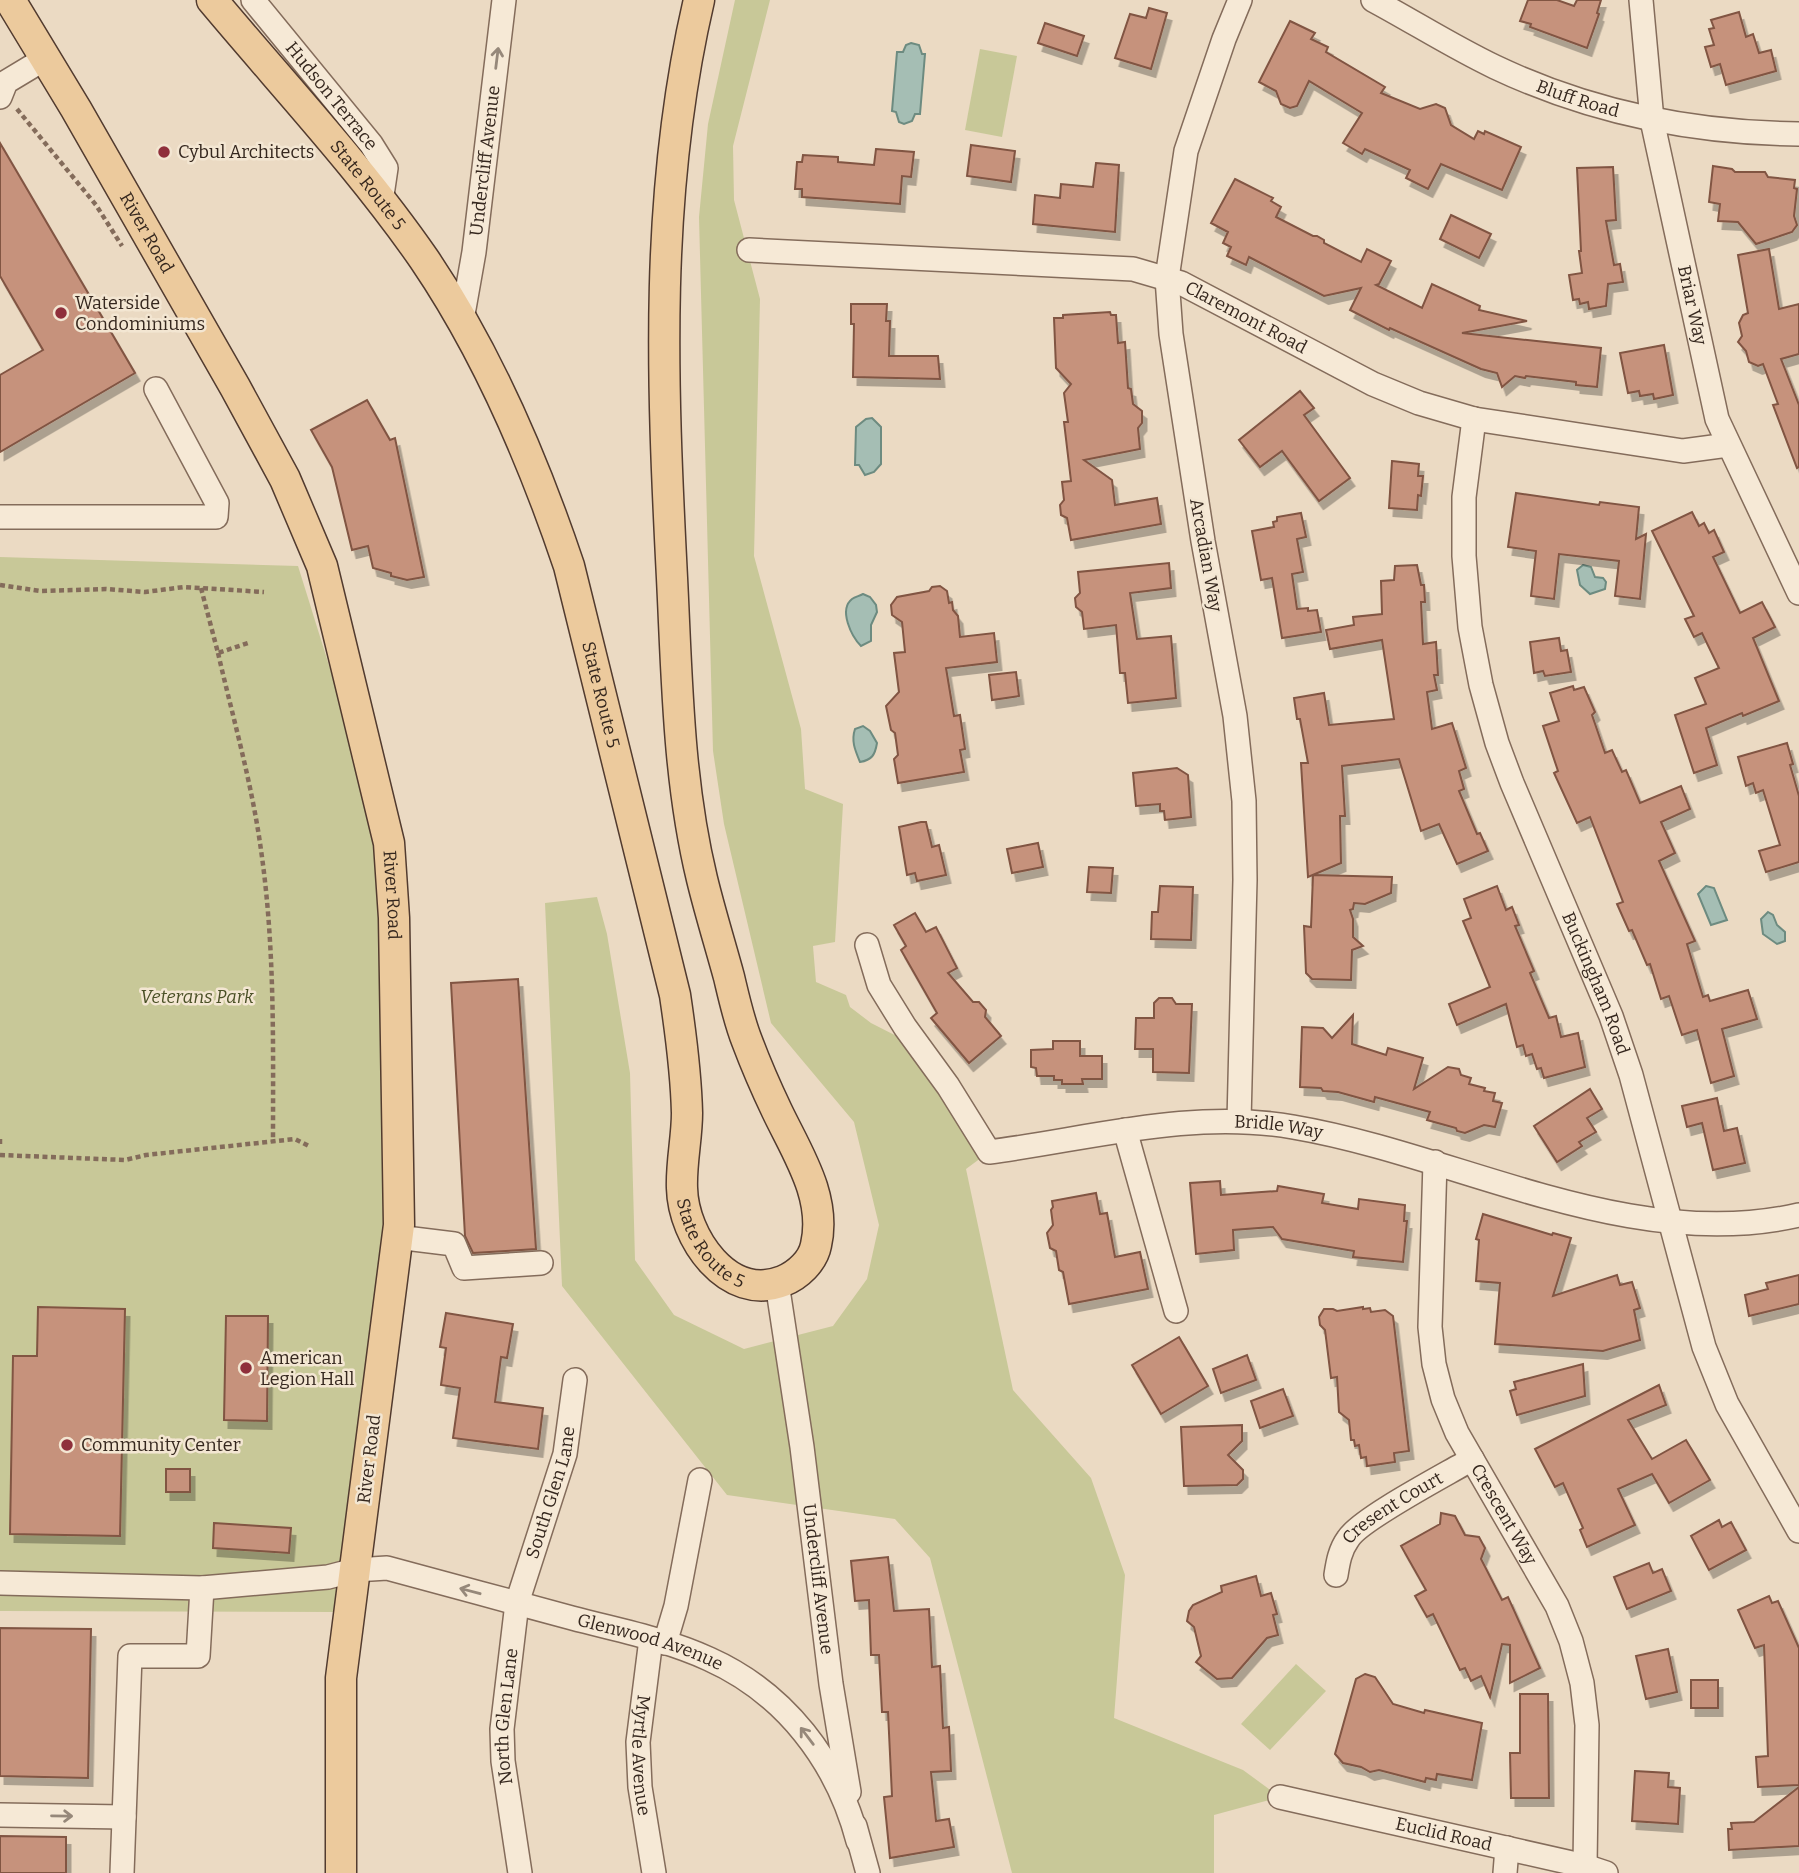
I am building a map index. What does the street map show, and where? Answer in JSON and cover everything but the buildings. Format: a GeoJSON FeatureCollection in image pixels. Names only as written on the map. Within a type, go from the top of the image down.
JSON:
{"type":"FeatureCollection","features":[{"type":"Feature","properties":{"kind":"main road","name":"River Road"},"geometry":{"type":"LineString","coordinates":[[10,0],[46,58],[285,479],[322,566],[389,843],[394,932],[399,1225],[341,1678],[341,1873]]}},
{"type":"Feature","properties":{"kind":"main road","name":"State Route 5"},"geometry":{"type":"LineString","coordinates":[[212,0],[381,202],[423,259],[462,320],[523,442],[548,503],[572,579],[675,995],[684,1060],[687,1115],[682,1188],[685,1214],[695,1237],[709,1258],[728,1275],[745,1283],[763,1286],[793,1276],[808,1262],[816,1248],[818,1215],[814,1191],[763,1082],[745,1036],[702,878],[689,812],[681,746],[664,422],[663,298],[674,141],[690,37],[699,0]]}},
{"type":"Feature","properties":{"kind":"street","name":"Hudson Terrace"},"geometry":{"type":"LineString","coordinates":[[253,0],[372,144],[386,168],[381,202]]}},
{"type":"Feature","properties":{"kind":"street","name":"Undercliff Avenue"},"geometry":{"type":"LineString","coordinates":[[462,320],[474,252],[503,0]]}},
{"type":"Feature","properties":{"kind":"street","name":"Arcadian Way"},"geometry":{"type":"LineString","coordinates":[[1240,0],[1186,151],[1167,278],[1171,334],[1203,541],[1235,716],[1244,801],[1240,1121]]}},
{"type":"Feature","properties":{"kind":"street","name":"Bluff Road"},"geometry":{"type":"LineString","coordinates":[[1373,0],[1493,66],[1592,104],[1652,120],[1711,129],[1799,134]]}},
{"type":"Feature","properties":{"kind":"street","name":"Briar Way"},"geometry":{"type":"LineString","coordinates":[[1641,0],[1652,120],[1717,419],[1799,593]]}},
{"type":"Feature","properties":{"kind":"street"},"geometry":{"type":"LineString","coordinates":[[3,87],[46,58]]}},
{"type":"Feature","properties":{"kind":"street","name":"Claremont Road"},"geometry":{"type":"LineString","coordinates":[[749,250],[1115,267],[1167,278],[1373,384],[1419,403],[1474,419],[1683,452],[1728,446]]}},
{"type":"Feature","properties":{"kind":"street"},"geometry":{"type":"LineString","coordinates":[[0,517],[216,517],[217,503],[156,389]]}},
{"type":"Feature","properties":{"kind":"street","name":"Buckingham Road"},"geometry":{"type":"LineString","coordinates":[[1474,419],[1464,497],[1464,556],[1470,627],[1481,685],[1497,743],[1611,1016],[1631,1075],[1703,1347],[1727,1404],[1799,1531]]}},
{"type":"Feature","properties":{"kind":"street","name":"Bridle Way"},"geometry":{"type":"LineString","coordinates":[[867,945],[879,985],[989,1152],[1125,1130],[1240,1121],[1291,1126],[1372,1143],[1578,1205],[1670,1221],[1730,1223],[1799,1215]]}},
{"type":"Feature","properties":{"kind":"street"},"geometry":{"type":"LineString","coordinates":[[1125,1130],[1177,1311]]}},
{"type":"Feature","properties":{"kind":"street","name":"Crescent Way"},"geometry":{"type":"LineString","coordinates":[[1435,1162],[1430,1327],[1434,1364],[1443,1399],[1457,1433],[1557,1606],[1571,1641],[1582,1683],[1587,1725],[1595,1869]]}},
{"type":"Feature","properties":{"kind":"street"},"geometry":{"type":"LineString","coordinates":[[397,1237],[454,1244],[464,1268],[541,1263]]}},
{"type":"Feature","properties":{"kind":"street","name":"Undercliff Avenue"},"geometry":{"type":"LineString","coordinates":[[777,1283],[802,1447],[831,1684],[858,1841],[868,1873]]}},
{"type":"Feature","properties":{"kind":"street","name":"South Glen Lane"},"geometry":{"type":"LineString","coordinates":[[517,1603],[565,1454],[575,1380]]}},
{"type":"Feature","properties":{"kind":"street","name":"Cresent Court"},"geometry":{"type":"LineString","coordinates":[[1336,1575],[1338,1559],[1349,1536],[1375,1517],[1472,1459]]}},
{"type":"Feature","properties":{"kind":"street","name":"Myrtle Avenue"},"geometry":{"type":"LineString","coordinates":[[654,1873],[640,1787],[638,1742],[658,1641],[676,1606],[700,1480]]}},
{"type":"Feature","properties":{"kind":"street","name":"Glenwood Avenue"},"geometry":{"type":"LineString","coordinates":[[0,1583],[202,1588],[328,1577],[355,1570],[387,1568],[658,1641],[708,1658],[740,1675],[773,1699],[799,1725],[821,1753],[839,1785],[858,1841]]}},
{"type":"Feature","properties":{"kind":"street"},"geometry":{"type":"LineString","coordinates":[[122,1873],[130,1656],[198,1656],[202,1588]]}},
{"type":"Feature","properties":{"kind":"street","name":"North Glen Lane"},"geometry":{"type":"LineString","coordinates":[[517,1603],[502,1729],[503,1761],[520,1873]]}},
{"type":"Feature","properties":{"kind":"street","name":"Euclid Road"},"geometry":{"type":"LineString","coordinates":[[1280,1797],[1595,1869]]}},
{"type":"Feature","properties":{"kind":"street"},"geometry":{"type":"LineString","coordinates":[[0,1815],[124,1817]]}},
{"type":"Feature","properties":{"kind":"street"},"geometry":{"type":"LineString","coordinates":[[1505,1873],[1507,1848]]}},
{"type":"Feature","properties":{"kind":"path"},"geometry":{"type":"LineString","coordinates":[[3,87],[17,109],[96,205],[124,251]]}},
{"type":"Feature","properties":{"kind":"path"},"geometry":{"type":"LineString","coordinates":[[0,585],[40,591],[106,589],[145,592],[184,587],[264,592]]}},
{"type":"Feature","properties":{"kind":"path"},"geometry":{"type":"LineString","coordinates":[[201,588],[261,849],[274,1012],[273,1142]]}},
{"type":"Feature","properties":{"kind":"path"},"geometry":{"type":"LineString","coordinates":[[218,653],[251,642]]}},
{"type":"Feature","properties":{"kind":"path"},"geometry":{"type":"LineString","coordinates":[[0,1139],[0,1145]]}},
{"type":"Feature","properties":{"kind":"path"},"geometry":{"type":"LineString","coordinates":[[0,1155],[125,1160],[146,1155],[295,1139],[311,1147]]}},
{"type":"Feature","properties":{"kind":"green space"},"geometry":{"type":"Polygon","coordinates":[[[735,0],[770,0],[733,146],[734,200],[760,299],[754,556],[801,729],[805,789],[843,804],[835,942],[813,946],[816,982],[846,995],[850,1007],[871,1023],[920,1048],[989,1152],[966,1169],[1013,1390],[1091,1478],[1125,1575],[1114,1718],[1243,1770],[1280,1797],[1214,1815],[1214,1873],[1012,1873],[930,1558],[895,1519],[727,1495],[562,1286],[545,903],[597,897],[607,934],[630,1073],[635,1260],[674,1315],[744,1349],[833,1326],[867,1279],[879,1225],[854,1122],[771,1023],[724,824],[713,751],[699,217],[708,124],[735,0]]]}},
{"type":"Feature","properties":{"kind":"green space"},"geometry":{"type":"Polygon","coordinates":[[[980,49],[1017,56],[1002,137],[965,130],[980,49]]]}},
{"type":"Feature","properties":{"kind":"green space","name":"Veterans Park"},"geometry":{"type":"Polygon","coordinates":[[[0,557],[298,566],[390,861],[384,1230],[334,1612],[0,1611],[0,557]]]}},
{"type":"Feature","properties":{"kind":"green space"},"geometry":{"type":"Polygon","coordinates":[[[1296,1664],[1326,1691],[1270,1750],[1241,1724],[1296,1664]]]}},
{"type":"Feature","properties":{"kind":"shaded area"},"geometry":{"type":"Polygon","coordinates":[[[906,45],[919,45],[922,54],[925,54],[920,114],[915,114],[912,121],[904,124],[899,122],[896,112],[892,111],[897,52],[903,52],[906,45]]]}},
{"type":"Feature","properties":{"kind":"shaded area"},"geometry":{"type":"Polygon","coordinates":[[[872,418],[881,427],[881,464],[874,472],[865,475],[859,465],[855,465],[856,427],[872,418]]]}},
{"type":"Feature","properties":{"kind":"shaded area"},"geometry":{"type":"Polygon","coordinates":[[[1583,565],[1591,567],[1595,577],[1603,578],[1606,582],[1605,589],[1590,594],[1580,585],[1577,570],[1583,565]]]}},
{"type":"Feature","properties":{"kind":"shaded area"},"geometry":{"type":"Polygon","coordinates":[[[863,594],[870,597],[877,612],[871,625],[871,641],[861,646],[848,623],[846,610],[852,599],[863,594]]]}},
{"type":"Feature","properties":{"kind":"shaded area"},"geometry":{"type":"Polygon","coordinates":[[[863,726],[870,731],[877,743],[872,756],[860,762],[853,738],[855,729],[863,726]]]}},
{"type":"Feature","properties":{"kind":"shaded area"},"geometry":{"type":"Polygon","coordinates":[[[1706,886],[1714,888],[1727,920],[1711,925],[1698,894],[1706,886]]]}},
{"type":"Feature","properties":{"kind":"shaded area"},"geometry":{"type":"Polygon","coordinates":[[[1768,912],[1785,932],[1785,941],[1777,944],[1763,934],[1761,919],[1768,912]]]}},
{"type":"Feature","properties":{"kind":"place","name":"Cybul Architects"},"geometry":{"type":"Point","coordinates":[164,152]}},
{"type":"Feature","properties":{"kind":"place","name":"Waterside Condominiums"},"geometry":{"type":"Point","coordinates":[61,313]}},
{"type":"Feature","properties":{"kind":"place","name":"American Legion Hall"},"geometry":{"type":"Point","coordinates":[246,1368]}},
{"type":"Feature","properties":{"kind":"place","name":"Community Center"},"geometry":{"type":"Point","coordinates":[67,1445]}}]}
